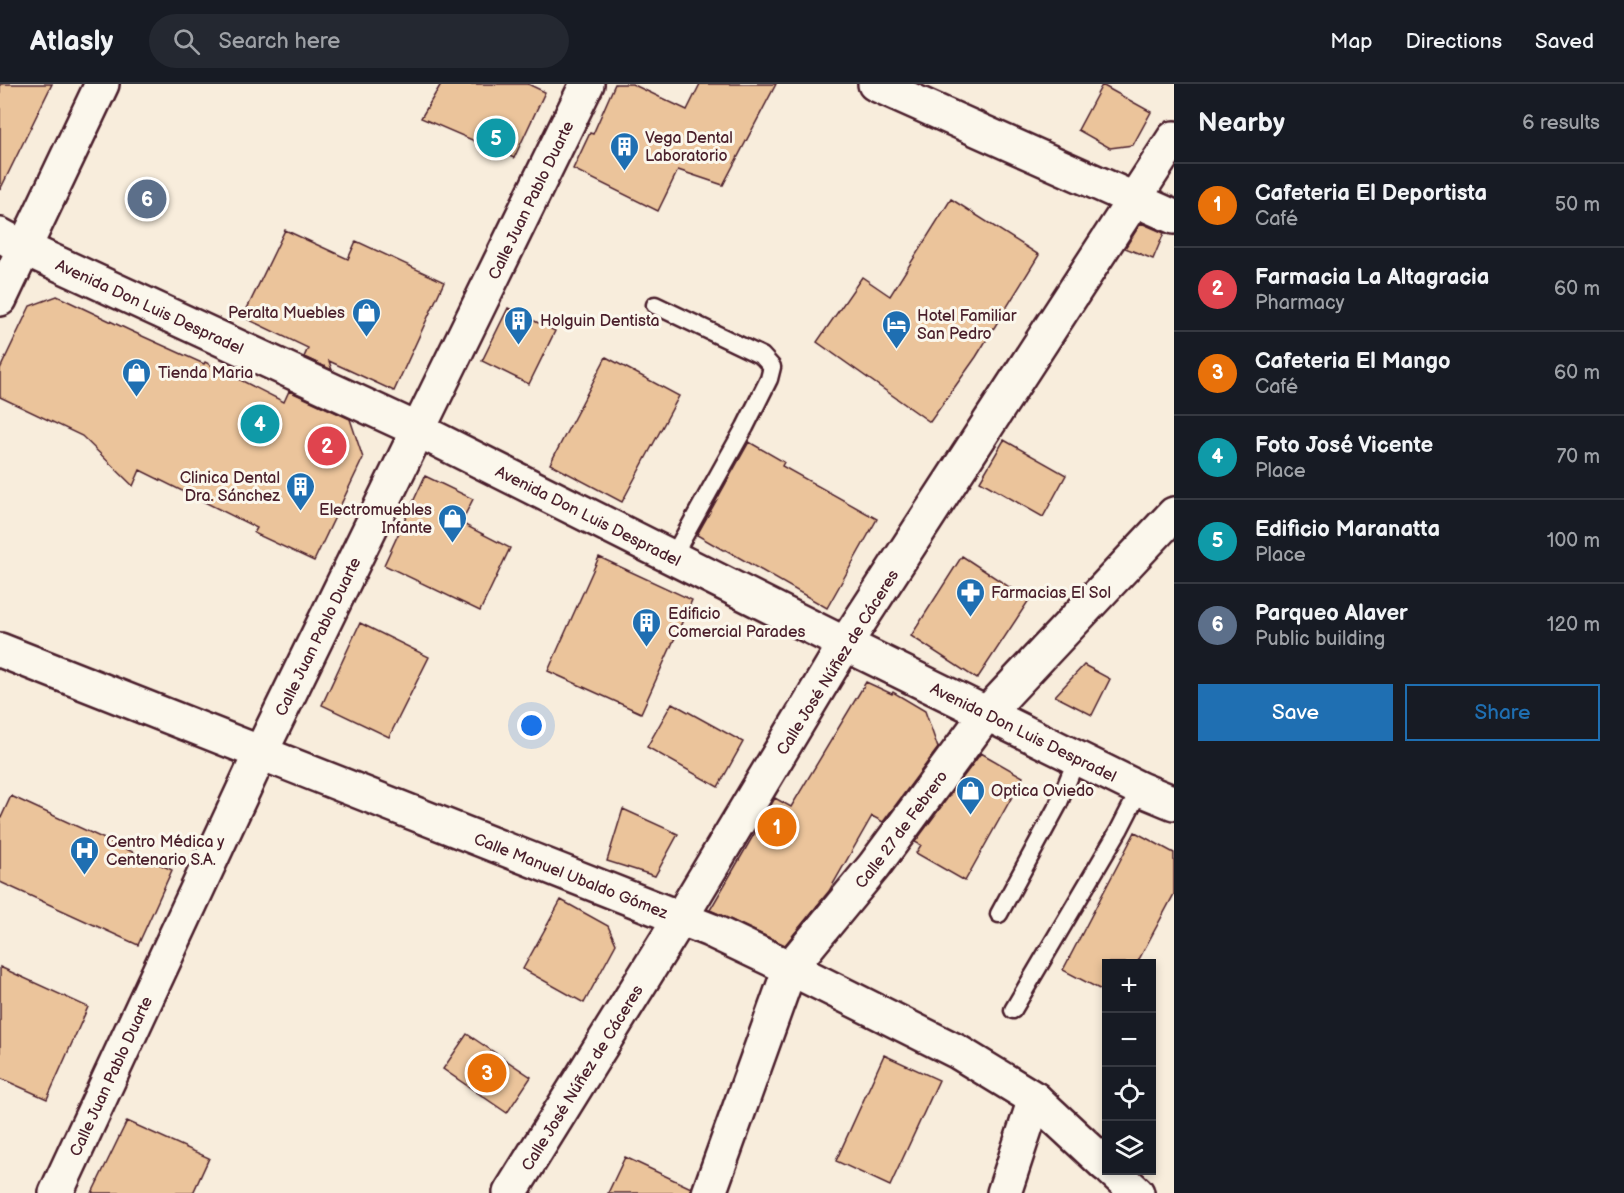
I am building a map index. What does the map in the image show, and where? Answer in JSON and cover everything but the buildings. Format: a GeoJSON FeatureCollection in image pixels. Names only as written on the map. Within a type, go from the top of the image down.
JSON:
{"type":"FeatureCollection","features":[{"type":"Feature","properties":{"kind":"street"},"geometry":{"type":"LineString","coordinates":[[0,299],[12,241],[102,84]]}},
{"type":"Feature","properties":{"kind":"street","name":"Calle Juan Pablo Duarte"},"geometry":{"type":"LineString","coordinates":[[56,1193],[261,752],[587,84]]}},
{"type":"Feature","properties":{"kind":"street"},"geometry":{"type":"LineString","coordinates":[[875,84],[1174,217]]}},
{"type":"Feature","properties":{"kind":"street","name":"Calle José Núñez de Cáceres"},"geometry":{"type":"LineString","coordinates":[[510,1193],[680,919],[845,644],[1174,138]]}},
{"type":"Feature","properties":{"kind":"street","name":"Avenida Don Luis Despradel"},"geometry":{"type":"LineString","coordinates":[[12,241],[417,430],[1140,789],[1174,802]]}},
{"type":"Feature","properties":{"kind":"street","name":"Calle 27 de Febrero"},"geometry":{"type":"LineString","coordinates":[[709,1193],[790,968],[874,866],[987,713],[1174,514]]}},
{"type":"Feature","properties":{"kind":"street","name":"Calle Manuel Ubaldo Gómez"},"geometry":{"type":"LineString","coordinates":[[0,650],[710,930],[958,1052],[1035,1100],[1102,1160]]}},
{"type":"Feature","properties":{"kind":"street"},"geometry":{"type":"LineString","coordinates":[[1004,1193],[1035,1100]]}},
{"type":"Feature","properties":{"kind":"street"},"geometry":{"type":"LineString","coordinates":[[1117,1175],[1137,1193]]}},
{"type":"Feature","properties":{"kind":"lane"},"geometry":{"type":"LineString","coordinates":[[655,305],[762,356],[772,367],[769,379],[745,427],[672,558]]}},
{"type":"Feature","properties":{"kind":"lane"},"geometry":{"type":"LineString","coordinates":[[999,914],[1058,805],[1077,758]]}},
{"type":"Feature","properties":{"kind":"lane"},"geometry":{"type":"LineString","coordinates":[[1013,1010],[1119,830],[1140,789]]}},
{"type":"Feature","properties":{"kind":"place","name":"Edificio Maranatta"},"geometry":{"type":"Point","coordinates":[496,138]}},
{"type":"Feature","properties":{"kind":"place","name":"Vega Dental Laboratorio"},"geometry":{"type":"Point","coordinates":[624,172]}},
{"type":"Feature","properties":{"kind":"place","name":"Parqueo Alaver"},"geometry":{"type":"Point","coordinates":[147,199]}},
{"type":"Feature","properties":{"kind":"place","name":"Peralta Muebles"},"geometry":{"type":"Point","coordinates":[366,338]}},
{"type":"Feature","properties":{"kind":"place","name":"Holguin Dentista"},"geometry":{"type":"Point","coordinates":[519,346]}},
{"type":"Feature","properties":{"kind":"place","name":"Hotel Familiar San Pedro"},"geometry":{"type":"Point","coordinates":[896,350]}},
{"type":"Feature","properties":{"kind":"place","name":"Tienda Maria"},"geometry":{"type":"Point","coordinates":[137,398]}},
{"type":"Feature","properties":{"kind":"place","name":"Foto José Vicente"},"geometry":{"type":"Point","coordinates":[260,424]}},
{"type":"Feature","properties":{"kind":"place","name":"Farmacia La Altagracia"},"geometry":{"type":"Point","coordinates":[327,446]}},
{"type":"Feature","properties":{"kind":"place","name":"Clinica Dental Dra. Sánchez"},"geometry":{"type":"Point","coordinates":[301,512]}},
{"type":"Feature","properties":{"kind":"place","name":"Electromuebles Infante"},"geometry":{"type":"Point","coordinates":[453,544]}},
{"type":"Feature","properties":{"kind":"place","name":"Farmacias El Sol"},"geometry":{"type":"Point","coordinates":[970,618]}},
{"type":"Feature","properties":{"kind":"place","name":"Edificio Comercial Parades"},"geometry":{"type":"Point","coordinates":[647,648]}},
{"type":"Feature","properties":{"kind":"place","name":"Optica Oviedo"},"geometry":{"type":"Point","coordinates":[970,816]}},
{"type":"Feature","properties":{"kind":"place","name":"Cafeteria El Deportista"},"geometry":{"type":"Point","coordinates":[777,827]}},
{"type":"Feature","properties":{"kind":"place","name":"Centro Médica y Centenario S.A."},"geometry":{"type":"Point","coordinates":[85,876]}},
{"type":"Feature","properties":{"kind":"place","name":"Cafeteria El Mango"},"geometry":{"type":"Point","coordinates":[487,1073]}}]}
